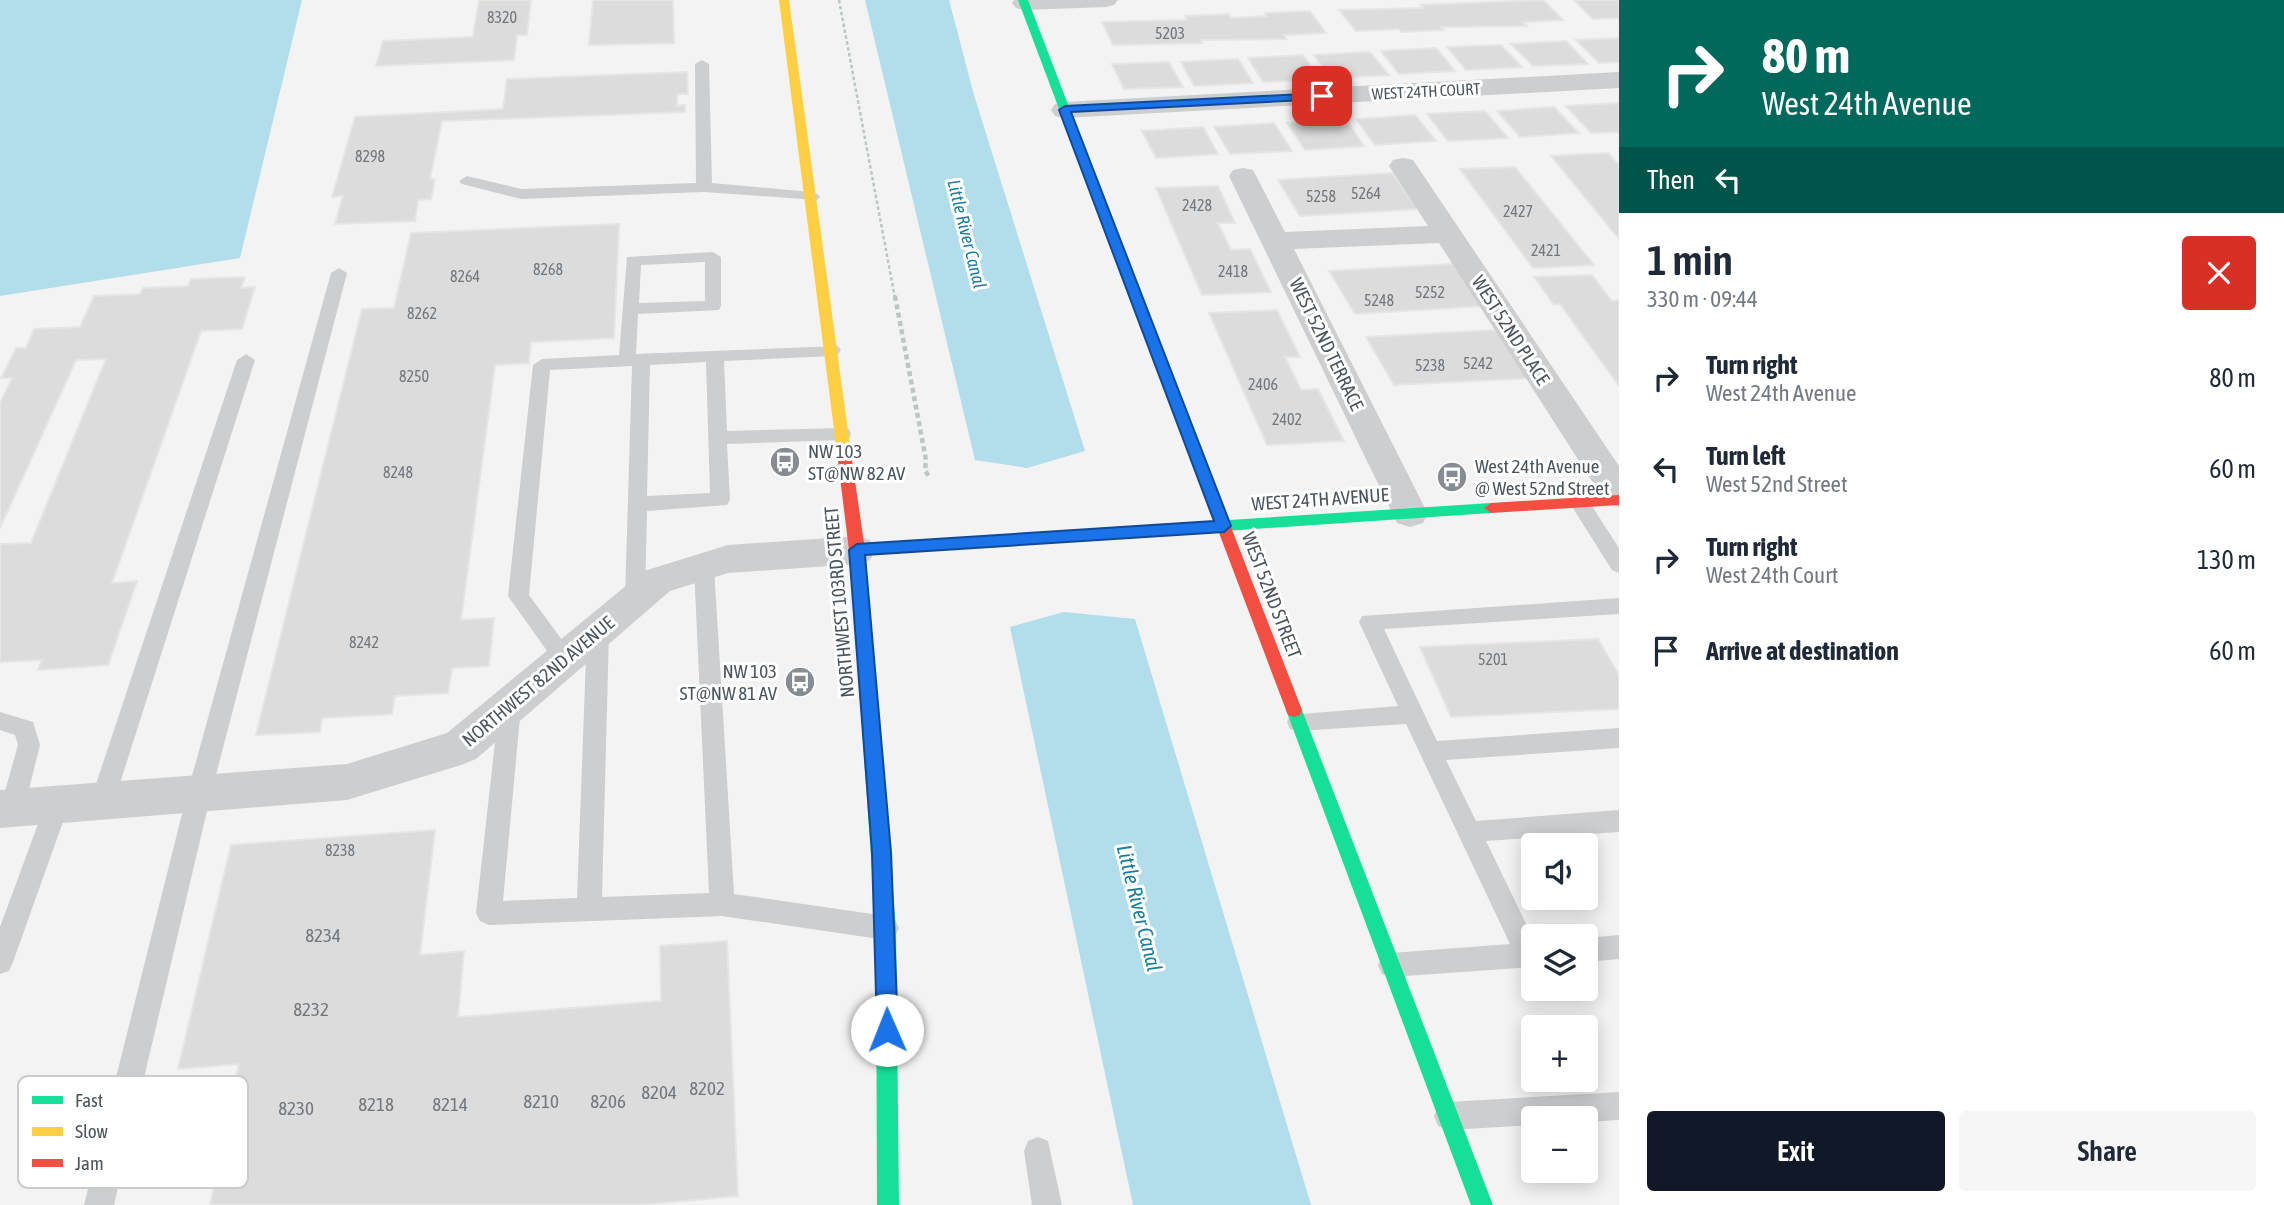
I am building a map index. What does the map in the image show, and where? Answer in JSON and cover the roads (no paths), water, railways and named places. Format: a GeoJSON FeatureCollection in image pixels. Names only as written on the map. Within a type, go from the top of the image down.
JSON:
{"type":"FeatureCollection","features":[{"type":"Feature","properties":{"kind":"street","name":"NORTHWEST 103RD STREET"},"geometry":{"type":"LineString","coordinates":[[784,0],[857,550],[886,928],[888,1205]]}},
{"type":"Feature","properties":{"kind":"street"},"geometry":{"type":"LineString","coordinates":[[1023,1],[1106,0]]}},
{"type":"Feature","properties":{"kind":"street","name":"WEST 52ND STREET"},"geometry":{"type":"LineString","coordinates":[[1023,1],[1482,1205]]}},
{"type":"Feature","properties":{"kind":"street","name":"WEST 24TH COURT"},"geometry":{"type":"LineString","coordinates":[[1065,110],[1619,80]]}},
{"type":"Feature","properties":{"kind":"street","name":"WEST 52ND PLACE"},"geometry":{"type":"LineString","coordinates":[[1403,166],[1619,494]]}},
{"type":"Feature","properties":{"kind":"street","name":"WEST 52ND TERRACE"},"geometry":{"type":"LineString","coordinates":[[1243,176],[1409,513]]}},
{"type":"Feature","properties":{"kind":"street"},"geometry":{"type":"LineString","coordinates":[[1276,241],[1447,234]]}},
{"type":"Feature","properties":{"kind":"street","name":"WEST 24TH AVENUE"},"geometry":{"type":"LineString","coordinates":[[857,550],[1619,500]]}},
{"type":"Feature","properties":{"kind":"street","name":"NORTHWEST 82ND AVENUE"},"geometry":{"type":"LineString","coordinates":[[6,809],[347,782],[461,747],[657,581],[728,559],[857,550]]}},
{"type":"Feature","properties":{"kind":"lane"},"geometry":{"type":"LineString","coordinates":[[702,64],[704,187]]}},
{"type":"Feature","properties":{"kind":"lane"},"geometry":{"type":"LineString","coordinates":[[467,181],[522,194],[704,187],[812,197]]}},
{"type":"Feature","properties":{"kind":"lane"},"geometry":{"type":"LineString","coordinates":[[630,309],[713,306],[713,257],[633,260],[630,309],[634,361],[637,504],[635,598]]}},
{"type":"Feature","properties":{"kind":"lane"},"geometry":{"type":"LineString","coordinates":[[130,1076],[199,794],[339,273]]}},
{"type":"Feature","properties":{"kind":"lane"},"geometry":{"type":"LineString","coordinates":[[565,659],[517,596],[542,365],[832,350]]}},
{"type":"Feature","properties":{"kind":"lane"},"geometry":{"type":"LineString","coordinates":[[637,504],[720,500],[715,357]]}},
{"type":"Feature","properties":{"kind":"lane"},"geometry":{"type":"LineString","coordinates":[[102,802],[246,360]]}},
{"type":"Feature","properties":{"kind":"lane"},"geometry":{"type":"LineString","coordinates":[[718,438],[842,434]]}},
{"type":"Feature","properties":{"kind":"lane"},"geometry":{"type":"LineString","coordinates":[[1578,502],[1619,565]]}},
{"type":"Feature","properties":{"kind":"lane"},"geometry":{"type":"LineString","coordinates":[[704,567],[722,904]]}},
{"type":"Feature","properties":{"kind":"lane"},"geometry":{"type":"LineString","coordinates":[[1521,935],[1370,622],[1619,606]]}},
{"type":"Feature","properties":{"kind":"lane"},"geometry":{"type":"LineString","coordinates":[[589,909],[598,631]]}},
{"type":"Feature","properties":{"kind":"lane"},"geometry":{"type":"LineString","coordinates":[[510,705],[489,913],[722,904],[886,928]]}},
{"type":"Feature","properties":{"kind":"lane"},"geometry":{"type":"LineString","coordinates":[[1298,722],[1413,714]]}},
{"type":"Feature","properties":{"kind":"lane"},"geometry":{"type":"LineString","coordinates":[[0,722],[25,729],[29,745],[6,809]]}},
{"type":"Feature","properties":{"kind":"lane"},"geometry":{"type":"LineString","coordinates":[[1431,751],[1619,738]]}},
{"type":"Feature","properties":{"kind":"lane"},"geometry":{"type":"LineString","coordinates":[[0,962],[57,805]]}},
{"type":"Feature","properties":{"kind":"lane"},"geometry":{"type":"LineString","coordinates":[[1469,832],[1619,821]]}},
{"type":"Feature","properties":{"kind":"lane"},"geometry":{"type":"LineString","coordinates":[[1598,949],[1619,947]]}},
{"type":"Feature","properties":{"kind":"lane"},"geometry":{"type":"LineString","coordinates":[[1391,965],[1521,956]]}},
{"type":"Feature","properties":{"kind":"lane"},"geometry":{"type":"LineString","coordinates":[[1448,1116],[1619,1106]]}},
{"type":"Feature","properties":{"kind":"lane"},"geometry":{"type":"LineString","coordinates":[[1038,1151],[1047,1205]]}},
{"type":"Feature","properties":{"kind":"water"},"geometry":{"type":"Polygon","coordinates":[[[0,0],[302,0],[240,258],[0,296],[0,0]]]}},
{"type":"Feature","properties":{"kind":"water","name":"Little River Canal"},"geometry":{"type":"Polygon","coordinates":[[[865,0],[949,0],[974,95],[1085,451],[1027,468],[975,460],[865,0]]]}},
{"type":"Feature","properties":{"kind":"water","name":"Little River Canal"},"geometry":{"type":"Polygon","coordinates":[[[1064,612],[1135,619],[1311,1205],[1133,1205],[1010,627],[1064,612]]]}},
{"type":"Feature","properties":{"kind":"place","name":"NW 103 ST@NW 82 AV"},"geometry":{"type":"Point","coordinates":[785,462]}},
{"type":"Feature","properties":{"kind":"place","name":"West 24th Avenue @ West 52nd Street"},"geometry":{"type":"Point","coordinates":[1452,477]}},
{"type":"Feature","properties":{"kind":"place","name":"NW 103 ST@NW 81 AV"},"geometry":{"type":"Point","coordinates":[800,682]}}]}
